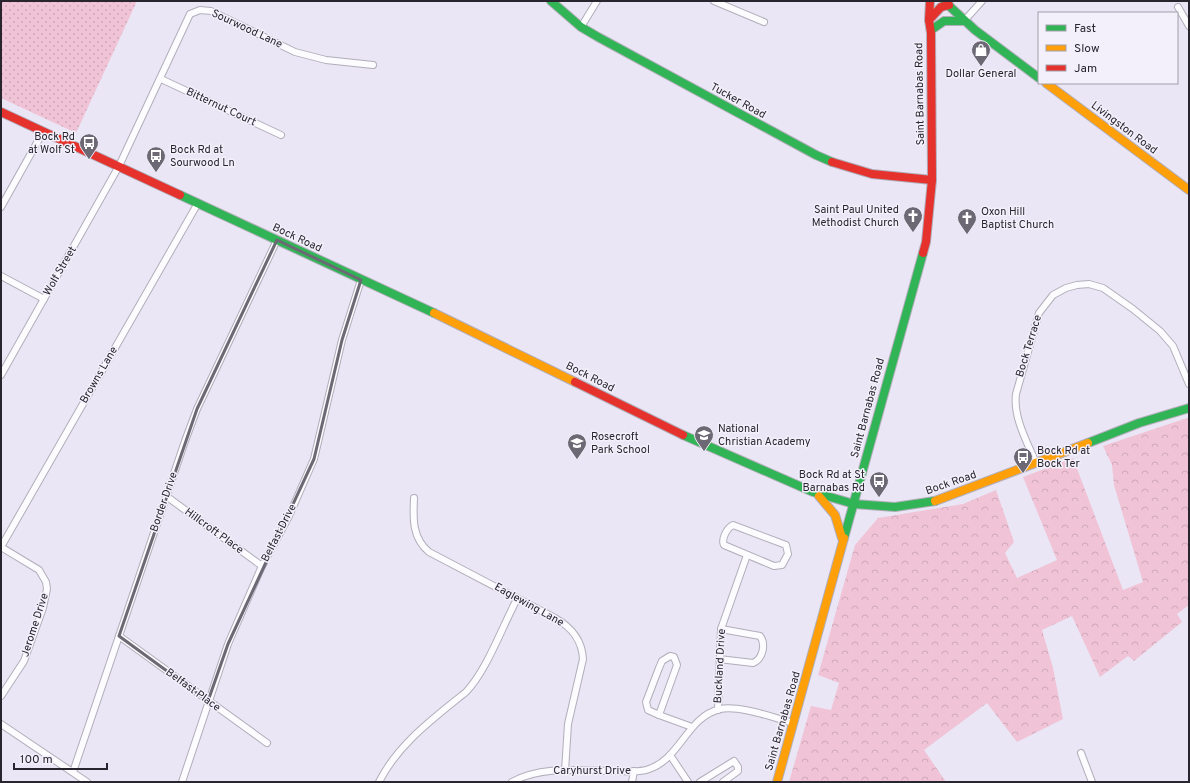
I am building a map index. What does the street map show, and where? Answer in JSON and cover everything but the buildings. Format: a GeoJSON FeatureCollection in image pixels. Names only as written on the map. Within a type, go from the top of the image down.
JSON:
{"type":"FeatureCollection","features":[{"type":"Feature","properties":{"kind":"main road","name":"Tucker Road"},"geometry":{"type":"LineString","coordinates":[[551,1],[581,27],[825,159],[872,175],[932,180]]}},
{"type":"Feature","properties":{"kind":"main road","name":"Saint Barnabas Road"},"geometry":{"type":"LineString","coordinates":[[777,782],[895,349],[926,242],[932,180],[930,1]]}},
{"type":"Feature","properties":{"kind":"main road"},"geometry":{"type":"LineString","coordinates":[[931,27],[941,7],[947,3],[964,21],[1038,77]]}},
{"type":"Feature","properties":{"kind":"main road"},"geometry":{"type":"LineString","coordinates":[[931,27],[947,19],[964,21]]}},
{"type":"Feature","properties":{"kind":"main road","name":"Livingston Road"},"geometry":{"type":"LineString","coordinates":[[1047,84],[1189,190]]}},
{"type":"Feature","properties":{"kind":"main road","name":"Bock Road"},"geometry":{"type":"LineString","coordinates":[[1,112],[277,240],[705,445],[813,492],[854,504],[895,507],[931,503],[1139,423],[1189,408]]}},
{"type":"Feature","properties":{"kind":"main road"},"geometry":{"type":"LineString","coordinates":[[813,492],[828,504],[838,517],[843,544]]}},
{"type":"Feature","properties":{"kind":"street"},"geometry":{"type":"LineString","coordinates":[[581,27],[597,1]]}},
{"type":"Feature","properties":{"kind":"street"},"geometry":{"type":"LineString","coordinates":[[714,1],[733,11],[764,22]]}},
{"type":"Feature","properties":{"kind":"street"},"geometry":{"type":"LineString","coordinates":[[964,21],[982,1]]}},
{"type":"Feature","properties":{"kind":"street"},"geometry":{"type":"LineString","coordinates":[[1178,7],[1189,26]]}},
{"type":"Feature","properties":{"kind":"street","name":"Sourwood Lane"},"geometry":{"type":"LineString","coordinates":[[119,166],[161,79],[188,18],[200,10],[219,15],[302,54],[326,60],[374,65]]}},
{"type":"Feature","properties":{"kind":"street","name":"Bitternut Court"},"geometry":{"type":"LineString","coordinates":[[161,79],[281,134]]}},
{"type":"Feature","properties":{"kind":"street"},"geometry":{"type":"LineString","coordinates":[[1,207],[43,132]]}},
{"type":"Feature","properties":{"kind":"street","name":"Wolf Street"},"geometry":{"type":"LineString","coordinates":[[1,375],[119,166]]}},
{"type":"Feature","properties":{"kind":"street","name":"Browns Lane"},"geometry":{"type":"LineString","coordinates":[[1,547],[198,204]]}},
{"type":"Feature","properties":{"kind":"street","name":"Border Drive"},"geometry":{"type":"LineString","coordinates":[[73,772],[166,496],[197,410],[277,240]]}},
{"type":"Feature","properties":{"kind":"street"},"geometry":{"type":"LineString","coordinates":[[1,276],[44,299]]}},
{"type":"Feature","properties":{"kind":"street","name":"Belfast Drive"},"geometry":{"type":"LineString","coordinates":[[182,782],[228,644],[262,566],[289,516],[314,459],[342,340],[361,280]]}},
{"type":"Feature","properties":{"kind":"street","name":"Bock Terrace"},"geometry":{"type":"LineString","coordinates":[[1036,463],[1017,416],[1015,404],[1016,394],[1039,313],[1050,299],[1066,288],[1077,285],[1095,285],[1133,308],[1168,339],[1189,384]]}},
{"type":"Feature","properties":{"kind":"street","name":"Hillcroft Place"},"geometry":{"type":"LineString","coordinates":[[166,496],[262,566]]}},
{"type":"Feature","properties":{"kind":"street","name":"Eaglewing Lane"},"geometry":{"type":"LineString","coordinates":[[414,498],[413,525],[416,534],[425,549],[445,562],[565,624],[576,635],[582,650],[582,664],[568,724],[565,771]]}},
{"type":"Feature","properties":{"kind":"street"},"geometry":{"type":"LineString","coordinates":[[737,526],[782,542],[788,549],[788,554],[784,562],[778,567],[748,556],[724,545],[723,538],[729,527],[737,526]]}},
{"type":"Feature","properties":{"kind":"street","name":"Jerome Drive"},"geometry":{"type":"LineString","coordinates":[[1,547],[39,570],[46,582],[47,589],[43,608],[24,661],[1,696]]}},
{"type":"Feature","properties":{"kind":"street","name":"Buckland Drive"},"geometry":{"type":"LineString","coordinates":[[718,710],[721,629],[748,556]]}},
{"type":"Feature","properties":{"kind":"street"},"geometry":{"type":"LineString","coordinates":[[379,782],[393,760],[413,736],[466,692],[473,684],[517,599]]}},
{"type":"Feature","properties":{"kind":"street"},"geometry":{"type":"LineString","coordinates":[[719,659],[753,663],[760,657],[763,646],[760,636],[721,629]]}},
{"type":"Feature","properties":{"kind":"street","name":"Belfast Place"},"geometry":{"type":"LineString","coordinates":[[119,636],[267,743]]}},
{"type":"Feature","properties":{"kind":"street"},"geometry":{"type":"LineString","coordinates":[[659,715],[677,665],[674,657],[670,656],[662,661],[646,702],[648,710],[659,715],[692,727]]}},
{"type":"Feature","properties":{"kind":"street"},"geometry":{"type":"LineString","coordinates":[[718,710],[737,709],[794,723]]}},
{"type":"Feature","properties":{"kind":"street","name":"Caryhurst Drive"},"geometry":{"type":"LineString","coordinates":[[512,782],[526,775],[538,772],[634,771],[652,768],[670,755],[692,727],[705,715],[718,710]]}},
{"type":"Feature","properties":{"kind":"street"},"geometry":{"type":"LineString","coordinates":[[1,724],[87,782]]}},
{"type":"Feature","properties":{"kind":"street"},"geometry":{"type":"LineString","coordinates":[[1080,753],[1092,782]]}},
{"type":"Feature","properties":{"kind":"street"},"geometry":{"type":"LineString","coordinates":[[670,755],[688,782]]}},
{"type":"Feature","properties":{"kind":"street"},"geometry":{"type":"LineString","coordinates":[[700,782],[734,761],[738,766],[735,774],[723,782]]}},
{"type":"Feature","properties":{"kind":"street"},"geometry":{"type":"LineString","coordinates":[[632,782],[634,771]]}},
{"type":"Feature","properties":{"kind":"highlighted area"},"geometry":{"type":"Polygon","coordinates":[[[277,240],[361,280],[342,340],[314,459],[228,644],[208,701],[119,636],[197,409],[277,240]]]}},
{"type":"Feature","properties":{"kind":"green space"},"geometry":{"type":"Polygon","coordinates":[[[1,1],[137,1],[76,133],[1,98],[1,1]]]}},
{"type":"Feature","properties":{"kind":"green space"},"geometry":{"type":"Polygon","coordinates":[[[1187,418],[1189,421],[1189,605],[1177,614],[1182,622],[1134,661],[1128,656],[1100,677],[1072,616],[1042,630],[1053,668],[1063,719],[1017,742],[987,703],[924,750],[946,782],[789,782],[811,706],[831,710],[839,683],[818,675],[855,545],[878,518],[963,504],[996,490],[1014,542],[1005,553],[1017,578],[1057,560],[1023,477],[1073,458],[1123,590],[1143,582],[1114,485],[1112,465],[1103,446],[1187,418]]]}},
{"type":"Feature","properties":{"kind":"traffic: fast"},"geometry":{"type":"LineString","coordinates":[[551,1],[581,27],[598,37],[816,155],[832,162]]}},
{"type":"Feature","properties":{"kind":"traffic: fast"},"geometry":{"type":"LineString","coordinates":[[945,2],[975,30],[1038,77]]}},
{"type":"Feature","properties":{"kind":"traffic: fast"},"geometry":{"type":"LineString","coordinates":[[934,28],[944,21],[964,21]]}},
{"type":"Feature","properties":{"kind":"traffic: fast"},"geometry":{"type":"LineString","coordinates":[[180,195],[434,313]]}},
{"type":"Feature","properties":{"kind":"traffic: fast"},"geometry":{"type":"LineString","coordinates":[[844,538],[923,253]]}},
{"type":"Feature","properties":{"kind":"traffic: fast"},"geometry":{"type":"LineString","coordinates":[[1088,443],[1139,423],[1189,408]]}},
{"type":"Feature","properties":{"kind":"traffic: fast"},"geometry":{"type":"LineString","coordinates":[[683,435],[813,492],[854,504],[895,507],[935,501]]}},
{"type":"Feature","properties":{"kind":"traffic: slow"},"geometry":{"type":"LineString","coordinates":[[1047,84],[1189,190]]}},
{"type":"Feature","properties":{"kind":"traffic: slow"},"geometry":{"type":"LineString","coordinates":[[434,313],[575,382]]}},
{"type":"Feature","properties":{"kind":"traffic: slow"},"geometry":{"type":"LineString","coordinates":[[935,501],[1088,443]]}},
{"type":"Feature","properties":{"kind":"traffic: slow"},"geometry":{"type":"LineString","coordinates":[[819,496],[835,515],[842,538]]}},
{"type":"Feature","properties":{"kind":"traffic: slow"},"geometry":{"type":"LineString","coordinates":[[777,782],[844,538]]}},
{"type":"Feature","properties":{"kind":"traffic: jam"},"geometry":{"type":"LineString","coordinates":[[929,20],[930,1]]}},
{"type":"Feature","properties":{"kind":"traffic: jam"},"geometry":{"type":"LineString","coordinates":[[923,253],[926,242],[932,180],[931,33],[929,20],[941,7],[949,5]]}},
{"type":"Feature","properties":{"kind":"traffic: jam"},"geometry":{"type":"LineString","coordinates":[[1,112],[180,195]]}},
{"type":"Feature","properties":{"kind":"traffic: jam"},"geometry":{"type":"LineString","coordinates":[[832,162],[872,174],[932,180]]}},
{"type":"Feature","properties":{"kind":"traffic: jam"},"geometry":{"type":"LineString","coordinates":[[575,382],[683,435]]}},
{"type":"Feature","properties":{"kind":"place","name":"Dollar General"},"geometry":{"type":"Point","coordinates":[981,67]}},
{"type":"Feature","properties":{"kind":"place","name":"Bock Rd at Wolf St"},"geometry":{"type":"Point","coordinates":[89,160]}},
{"type":"Feature","properties":{"kind":"place","name":"Bock Rd at Sourwood Ln"},"geometry":{"type":"Point","coordinates":[156,173]}},
{"type":"Feature","properties":{"kind":"place","name":"Saint Paul United Methodist Church"},"geometry":{"type":"Point","coordinates":[913,233]}},
{"type":"Feature","properties":{"kind":"place","name":"Oxon Hill Baptist Church"},"geometry":{"type":"Point","coordinates":[967,235]}},
{"type":"Feature","properties":{"kind":"place","name":"National Christian Academy"},"geometry":{"type":"Point","coordinates":[704,452]}},
{"type":"Feature","properties":{"kind":"place","name":"Rosecroft Park School"},"geometry":{"type":"Point","coordinates":[577,460]}},
{"type":"Feature","properties":{"kind":"place","name":"Bock Rd at Bock Ter"},"geometry":{"type":"Point","coordinates":[1023,474]}},
{"type":"Feature","properties":{"kind":"place","name":"Bock Rd at St Barnabas Rd"},"geometry":{"type":"Point","coordinates":[879,498]}}]}
